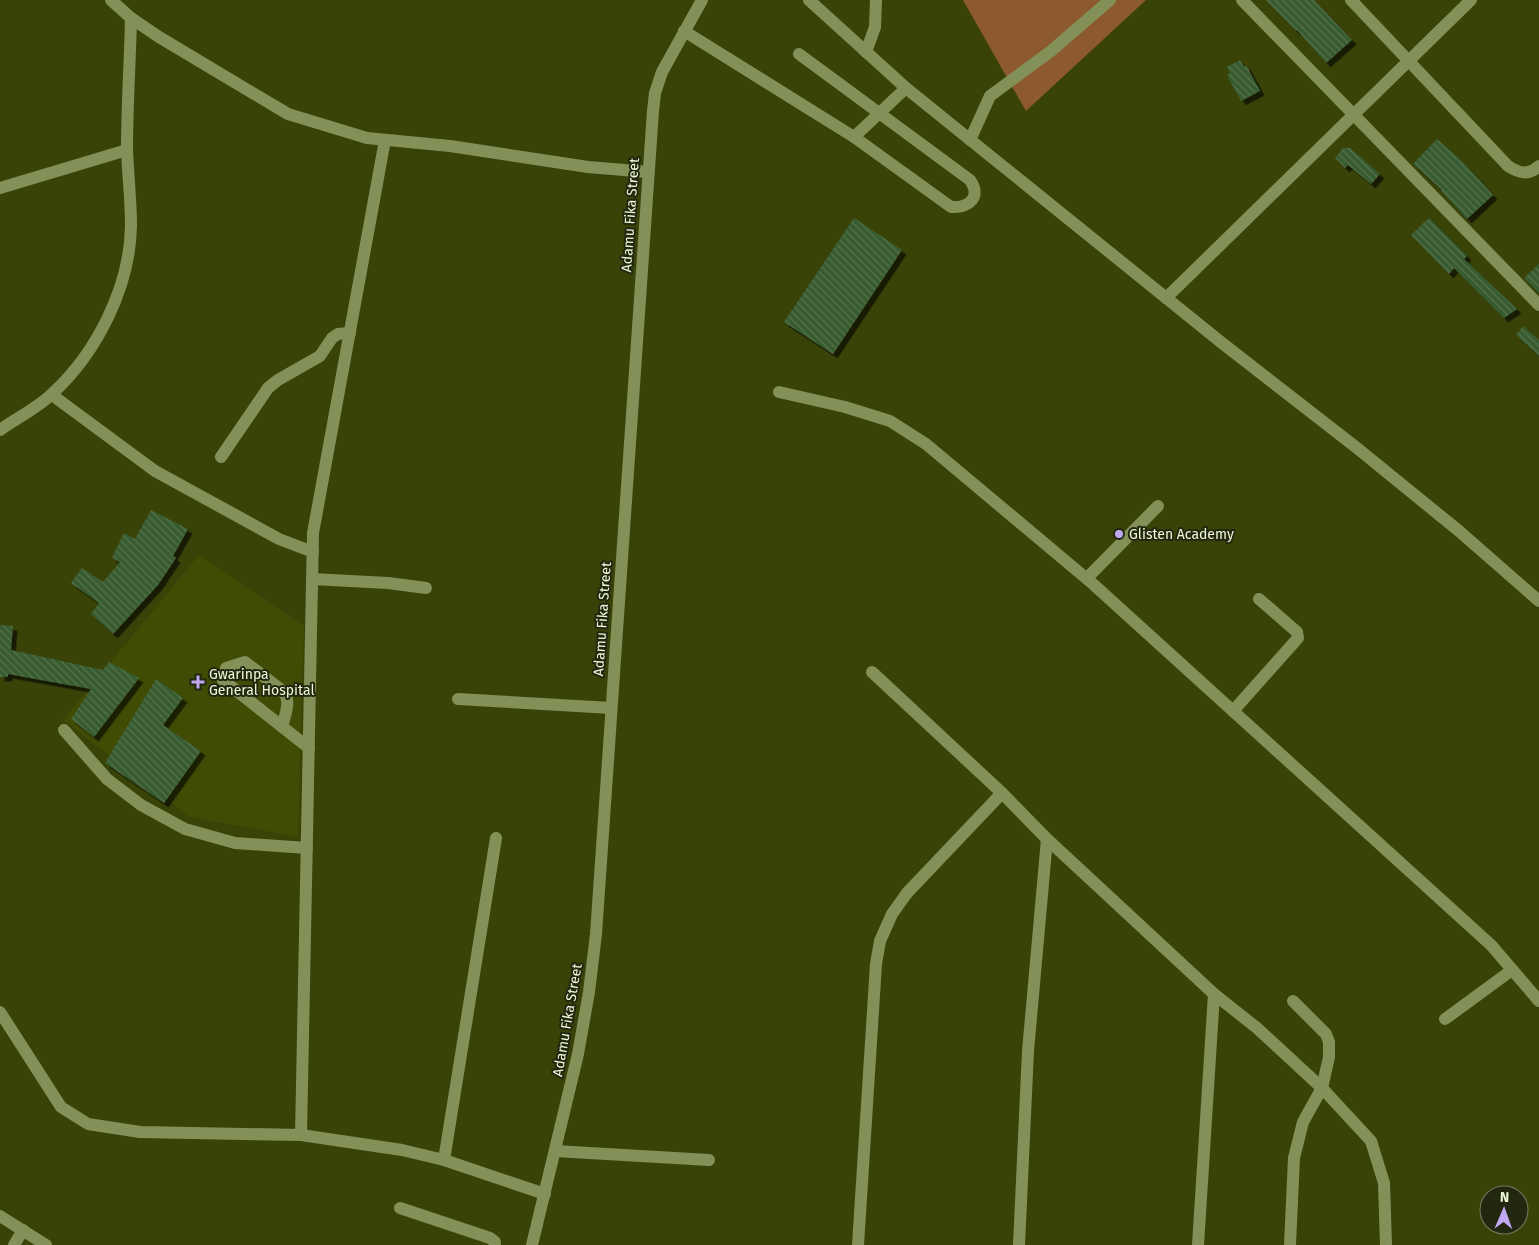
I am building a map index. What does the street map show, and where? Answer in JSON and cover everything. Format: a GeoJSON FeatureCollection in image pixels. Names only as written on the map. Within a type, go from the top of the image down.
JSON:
{"type":"FeatureCollection","features":[{"type":"Feature","properties":{"kind":"street"},"geometry":{"type":"LineString","coordinates":[[111,0],[131,18],[288,114],[367,138],[450,146],[588,167],[648,172]]}},
{"type":"Feature","properties":{"kind":"street","name":"Adamu Fika Street"},"geometry":{"type":"LineString","coordinates":[[532,1245],[578,1054],[596,934],[655,93],[662,72],[702,0]]}},
{"type":"Feature","properties":{"kind":"street"},"geometry":{"type":"LineString","coordinates":[[809,0],[906,88],[1166,298],[1357,448],[1459,531],[1539,601]]}},
{"type":"Feature","properties":{"kind":"street"},"geometry":{"type":"LineString","coordinates":[[866,52],[875,27],[876,0]]}},
{"type":"Feature","properties":{"kind":"street"},"geometry":{"type":"LineString","coordinates":[[970,140],[990,96],[1051,51],[1110,0]]}},
{"type":"Feature","properties":{"kind":"street"},"geometry":{"type":"LineString","coordinates":[[1242,0],[1539,305]]}},
{"type":"Feature","properties":{"kind":"street"},"geometry":{"type":"LineString","coordinates":[[1351,0],[1508,166],[1516,171],[1526,173],[1539,166]]}},
{"type":"Feature","properties":{"kind":"street"},"geometry":{"type":"LineString","coordinates":[[1166,298],[1471,0]]}},
{"type":"Feature","properties":{"kind":"street"},"geometry":{"type":"LineString","coordinates":[[0,430],[52,394],[78,366],[98,339],[119,289],[128,255],[131,227],[127,150],[131,18]]}},
{"type":"Feature","properties":{"kind":"street"},"geometry":{"type":"LineString","coordinates":[[684,31],[854,137],[951,207],[960,208],[968,205],[975,195],[975,186],[970,180],[799,54]]}},
{"type":"Feature","properties":{"kind":"street"},"geometry":{"type":"LineString","coordinates":[[854,137],[906,88]]}},
{"type":"Feature","properties":{"kind":"street"},"geometry":{"type":"LineString","coordinates":[[301,1134],[313,533],[385,140]]}},
{"type":"Feature","properties":{"kind":"street"},"geometry":{"type":"LineString","coordinates":[[0,188],[127,150]]}},
{"type":"Feature","properties":{"kind":"street"},"geometry":{"type":"LineString","coordinates":[[221,457],[268,388],[278,380],[320,356],[332,338],[338,334],[350,333]]}},
{"type":"Feature","properties":{"kind":"street"},"geometry":{"type":"LineString","coordinates":[[779,392],[845,407],[890,421],[926,444],[1087,578],[1234,711],[1491,946],[1539,1001]]}},
{"type":"Feature","properties":{"kind":"street"},"geometry":{"type":"LineString","coordinates":[[52,394],[155,471],[279,539],[313,552]]}},
{"type":"Feature","properties":{"kind":"street"},"geometry":{"type":"LineString","coordinates":[[1087,578],[1158,506]]}},
{"type":"Feature","properties":{"kind":"street"},"geometry":{"type":"LineString","coordinates":[[312,579],[388,583],[426,588]]}},
{"type":"Feature","properties":{"kind":"street"},"geometry":{"type":"LineString","coordinates":[[1234,711],[1298,638],[1297,632],[1259,599]]}},
{"type":"Feature","properties":{"kind":"street"},"geometry":{"type":"LineString","coordinates":[[282,726],[288,702],[288,697],[284,692],[245,662],[226,668],[223,680],[309,748]]}},
{"type":"Feature","properties":{"kind":"street"},"geometry":{"type":"LineString","coordinates":[[872,672],[1002,793],[1047,839],[1214,994],[1257,1028],[1322,1088],[1371,1141],[1384,1183],[1386,1245]]}},
{"type":"Feature","properties":{"kind":"street"},"geometry":{"type":"LineString","coordinates":[[458,699],[611,708]]}},
{"type":"Feature","properties":{"kind":"street"},"geometry":{"type":"LineString","coordinates":[[64,730],[107,780],[141,805],[185,828],[235,842],[307,848]]}},
{"type":"Feature","properties":{"kind":"street"},"geometry":{"type":"LineString","coordinates":[[858,1245],[876,964],[880,941],[892,914],[907,893],[1002,793]]}},
{"type":"Feature","properties":{"kind":"street"},"geometry":{"type":"LineString","coordinates":[[444,1160],[496,838]]}},
{"type":"Feature","properties":{"kind":"street"},"geometry":{"type":"LineString","coordinates":[[1019,1245],[1028,1052],[1047,839]]}},
{"type":"Feature","properties":{"kind":"street"},"geometry":{"type":"LineString","coordinates":[[1445,1019],[1512,970]]}},
{"type":"Feature","properties":{"kind":"street"},"geometry":{"type":"LineString","coordinates":[[1198,1245],[1214,994]]}},
{"type":"Feature","properties":{"kind":"street"},"geometry":{"type":"LineString","coordinates":[[1290,1245],[1294,1158],[1303,1122],[1322,1088],[1329,1058],[1329,1042],[1326,1034],[1293,1001]]}},
{"type":"Feature","properties":{"kind":"street"},"geometry":{"type":"LineString","coordinates":[[0,1012],[61,1107],[88,1124],[140,1132],[301,1134],[402,1150],[444,1160],[545,1194]]}},
{"type":"Feature","properties":{"kind":"street"},"geometry":{"type":"LineString","coordinates":[[555,1151],[709,1160]]}},
{"type":"Feature","properties":{"kind":"street"},"geometry":{"type":"LineString","coordinates":[[400,1208],[490,1238],[495,1242],[495,1245]]}},
{"type":"Feature","properties":{"kind":"street"},"geometry":{"type":"LineString","coordinates":[[0,1216],[46,1245]]}},
{"type":"Feature","properties":{"kind":"street"},"geometry":{"type":"LineString","coordinates":[[14,1245],[23,1230]]}},
{"type":"Feature","properties":{"kind":"shaded area"},"geometry":{"type":"Polygon","coordinates":[[[963,0],[1146,0],[1026,111],[963,0]]]}},
{"type":"Feature","properties":{"kind":"shaded area","name":"Gwarinpa General Hospital"},"geometry":{"type":"Polygon","coordinates":[[[199,555],[304,626],[298,837],[190,817],[63,720],[199,555]]]}},
{"type":"Feature","properties":{"kind":"building"},"geometry":{"type":"Polygon","coordinates":[[[1266,0],[1314,0],[1352,40],[1326,63],[1297,30],[1266,0]]]}},
{"type":"Feature","properties":{"kind":"building"},"geometry":{"type":"Polygon","coordinates":[[[1240,60],[1244,67],[1246,65],[1260,91],[1241,101],[1227,75],[1230,73],[1227,67],[1240,60]]]}},
{"type":"Feature","properties":{"kind":"building"},"geometry":{"type":"Polygon","coordinates":[[[1437,139],[1463,162],[1493,195],[1467,219],[1442,190],[1413,164],[1437,139]]]}},
{"type":"Feature","properties":{"kind":"building"},"geometry":{"type":"Polygon","coordinates":[[[1343,148],[1350,148],[1380,174],[1371,184],[1348,165],[1345,168],[1335,158],[1343,148]]]}},
{"type":"Feature","properties":{"kind":"building"},"geometry":{"type":"Polygon","coordinates":[[[854,218],[902,250],[833,354],[784,322],[854,218]]]}},
{"type":"Feature","properties":{"kind":"building"},"geometry":{"type":"Polygon","coordinates":[[[1429,218],[1467,256],[1464,259],[1517,309],[1504,318],[1454,268],[1449,274],[1411,235],[1429,218]]]}},
{"type":"Feature","properties":{"kind":"building"},"geometry":{"type":"Polygon","coordinates":[[[1539,264],[1539,293],[1524,278],[1539,264]]]}},
{"type":"Feature","properties":{"kind":"building"},"geometry":{"type":"Polygon","coordinates":[[[1523,326],[1539,340],[1539,356],[1516,335],[1523,326]]]}},
{"type":"Feature","properties":{"kind":"building"},"geometry":{"type":"Polygon","coordinates":[[[151,510],[188,529],[173,556],[176,558],[158,585],[113,634],[91,614],[99,603],[71,583],[82,568],[103,582],[120,562],[112,558],[124,533],[135,539],[151,510]]]}},
{"type":"Feature","properties":{"kind":"building"},"geometry":{"type":"Polygon","coordinates":[[[0,625],[13,626],[11,650],[103,670],[109,662],[139,678],[94,737],[71,719],[91,689],[8,674],[8,677],[0,677],[0,625]]]}},
{"type":"Feature","properties":{"kind":"building"},"geometry":{"type":"Polygon","coordinates":[[[156,679],[183,698],[163,725],[201,751],[164,803],[105,763],[156,679]]]}},
{"type":"Feature","properties":{"kind":"place","name":"Glisten Academy"},"geometry":{"type":"Point","coordinates":[1119,534]}},
{"type":"Feature","properties":{"kind":"place","name":"Gwarinpa General Hospital"},"geometry":{"type":"Point","coordinates":[198,682]}}]}
